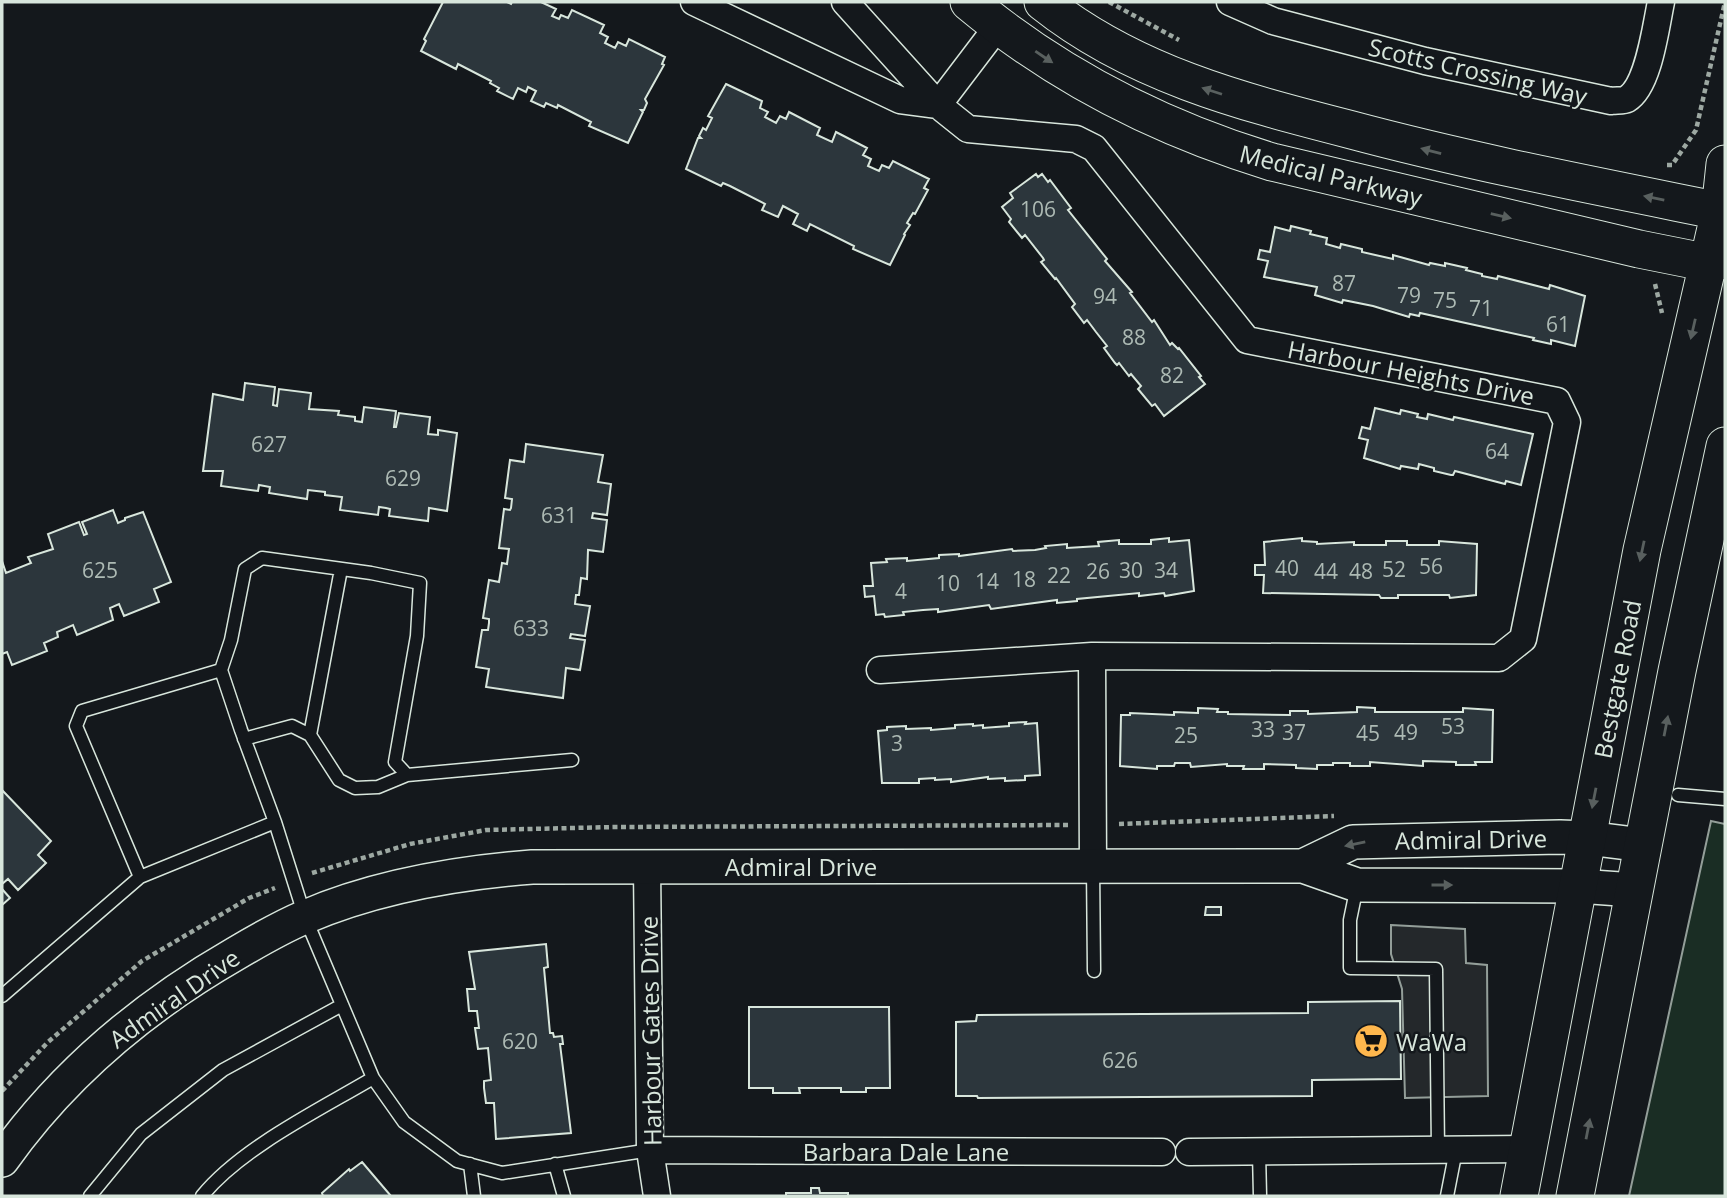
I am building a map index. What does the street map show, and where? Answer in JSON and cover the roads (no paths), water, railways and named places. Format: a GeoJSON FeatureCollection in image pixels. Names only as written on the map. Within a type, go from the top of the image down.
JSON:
{"type":"FeatureCollection","features":[{"type":"Feature","properties":{"kind":"main road","name":"Medical Parkway"},"geometry":{"type":"LineString","coordinates":[[969,2],[998,26],[1058,67],[1130,109],[1217,146],[1285,165],[1639,249],[1717,261]]}},
{"type":"Feature","properties":{"kind":"main road","name":"Medical Parkway"},"geometry":{"type":"LineString","coordinates":[[1043,2],[1068,22],[1133,60],[1182,81],[1254,105],[1446,155],[1723,213]]}},
{"type":"Feature","properties":{"kind":"main road","name":"Bestgate Road"},"geometry":{"type":"LineString","coordinates":[[1519,1196],[1642,550],[1717,261],[1725,164]]}},
{"type":"Feature","properties":{"kind":"main road"},"geometry":{"type":"LineString","coordinates":[[1575,1196],[1643,845],[1725,446]]}},
{"type":"Feature","properties":{"kind":"street"},"geometry":{"type":"LineString","coordinates":[[694,2],[900,100],[938,105]]}},
{"type":"Feature","properties":{"kind":"street"},"geometry":{"type":"LineString","coordinates":[[845,2],[938,105]]}},
{"type":"Feature","properties":{"kind":"street","name":"Scotts Crossing Way"},"geometry":{"type":"LineString","coordinates":[[1230,2],[1273,21],[1425,61],[1611,101],[1626,99],[1638,89],[1645,73],[1661,2]]}},
{"type":"Feature","properties":{"kind":"street"},"geometry":{"type":"LineString","coordinates":[[938,105],[998,26]]}},
{"type":"Feature","properties":{"kind":"street","name":"Harbour Heights Drive"},"geometry":{"type":"LineString","coordinates":[[880,670],[1092,656],[1499,658],[1523,639],[1567,422],[1557,401],[1247,340],[1094,148],[1076,139],[968,129],[938,105]]}},
{"type":"Feature","properties":{"kind":"street"},"geometry":{"type":"LineString","coordinates":[[1092,656],[1093,866]]}},
{"type":"Feature","properties":{"kind":"street","name":"Admiral Drive"},"geometry":{"type":"LineString","coordinates":[[1303,866],[1353,842],[1587,838],[1643,845]]}},
{"type":"Feature","properties":{"kind":"street","name":"Admiral Drive"},"geometry":{"type":"LineString","coordinates":[[2,1160],[21,1133],[65,1084],[114,1036],[207,970],[305,917],[366,895],[472,872],[532,867],[647,866],[1303,866],[1357,885],[1578,886],[1634,890]]}},
{"type":"Feature","properties":{"kind":"street","name":"Harbour Gates Drive"},"geometry":{"type":"LineString","coordinates":[[647,866],[650,1150],[657,1196]]}},
{"type":"Feature","properties":{"kind":"street"},"geometry":{"type":"LineString","coordinates":[[1189,1152],[1528,1149]]}},
{"type":"Feature","properties":{"kind":"street","name":"Barbara Dale Lane"},"geometry":{"type":"LineString","coordinates":[[650,1150],[1162,1153]]}},
{"type":"Feature","properties":{"kind":"lane"},"geometry":{"type":"LineString","coordinates":[[407,775],[395,762],[417,636],[420,583],[262,558],[245,569],[231,640],[222,670],[305,917],[373,1078],[404,1122],[457,1161],[502,1173],[650,1150]]}},
{"type":"Feature","properties":{"kind":"lane"},"geometry":{"type":"LineString","coordinates":[[310,735],[341,569]]}},
{"type":"Feature","properties":{"kind":"lane"},"geometry":{"type":"LineString","coordinates":[[140,877],[76,726],[82,711],[222,670]]}},
{"type":"Feature","properties":{"kind":"lane"},"geometry":{"type":"LineString","coordinates":[[244,739],[292,726],[310,735],[339,780],[355,788],[378,787],[407,775],[572,760]]}},
{"type":"Feature","properties":{"kind":"lane"},"geometry":{"type":"LineString","coordinates":[[1678,795],[1725,799]]}},
{"type":"Feature","properties":{"kind":"lane"},"geometry":{"type":"LineString","coordinates":[[2,996],[140,877],[275,822]]}},
{"type":"Feature","properties":{"kind":"lane"},"geometry":{"type":"LineString","coordinates":[[1093,866],[1094,971]]}},
{"type":"Feature","properties":{"kind":"lane"},"geometry":{"type":"LineString","coordinates":[[1357,885],[1350,920],[1350,968],[1436,970],[1447,1150],[1447,1196]]}},
{"type":"Feature","properties":{"kind":"lane"},"geometry":{"type":"LineString","coordinates":[[90,1196],[141,1134],[223,1070],[342,1005]]}},
{"type":"Feature","properties":{"kind":"lane"},"geometry":{"type":"LineString","coordinates":[[202,1196],[209,1187],[265,1142],[373,1078]]}},
{"type":"Feature","properties":{"kind":"lane"},"geometry":{"type":"LineString","coordinates":[[1259,1152],[1259,1196]]}},
{"type":"Feature","properties":{"kind":"lane"},"geometry":{"type":"LineString","coordinates":[[470,1164],[474,1196]]}},
{"type":"Feature","properties":{"kind":"lane"},"geometry":{"type":"LineString","coordinates":[[555,1164],[564,1196]]}},
{"type":"Feature","properties":{"kind":"place","name":"WaWa"},"geometry":{"type":"Point","coordinates":[1371,1041]}}]}
